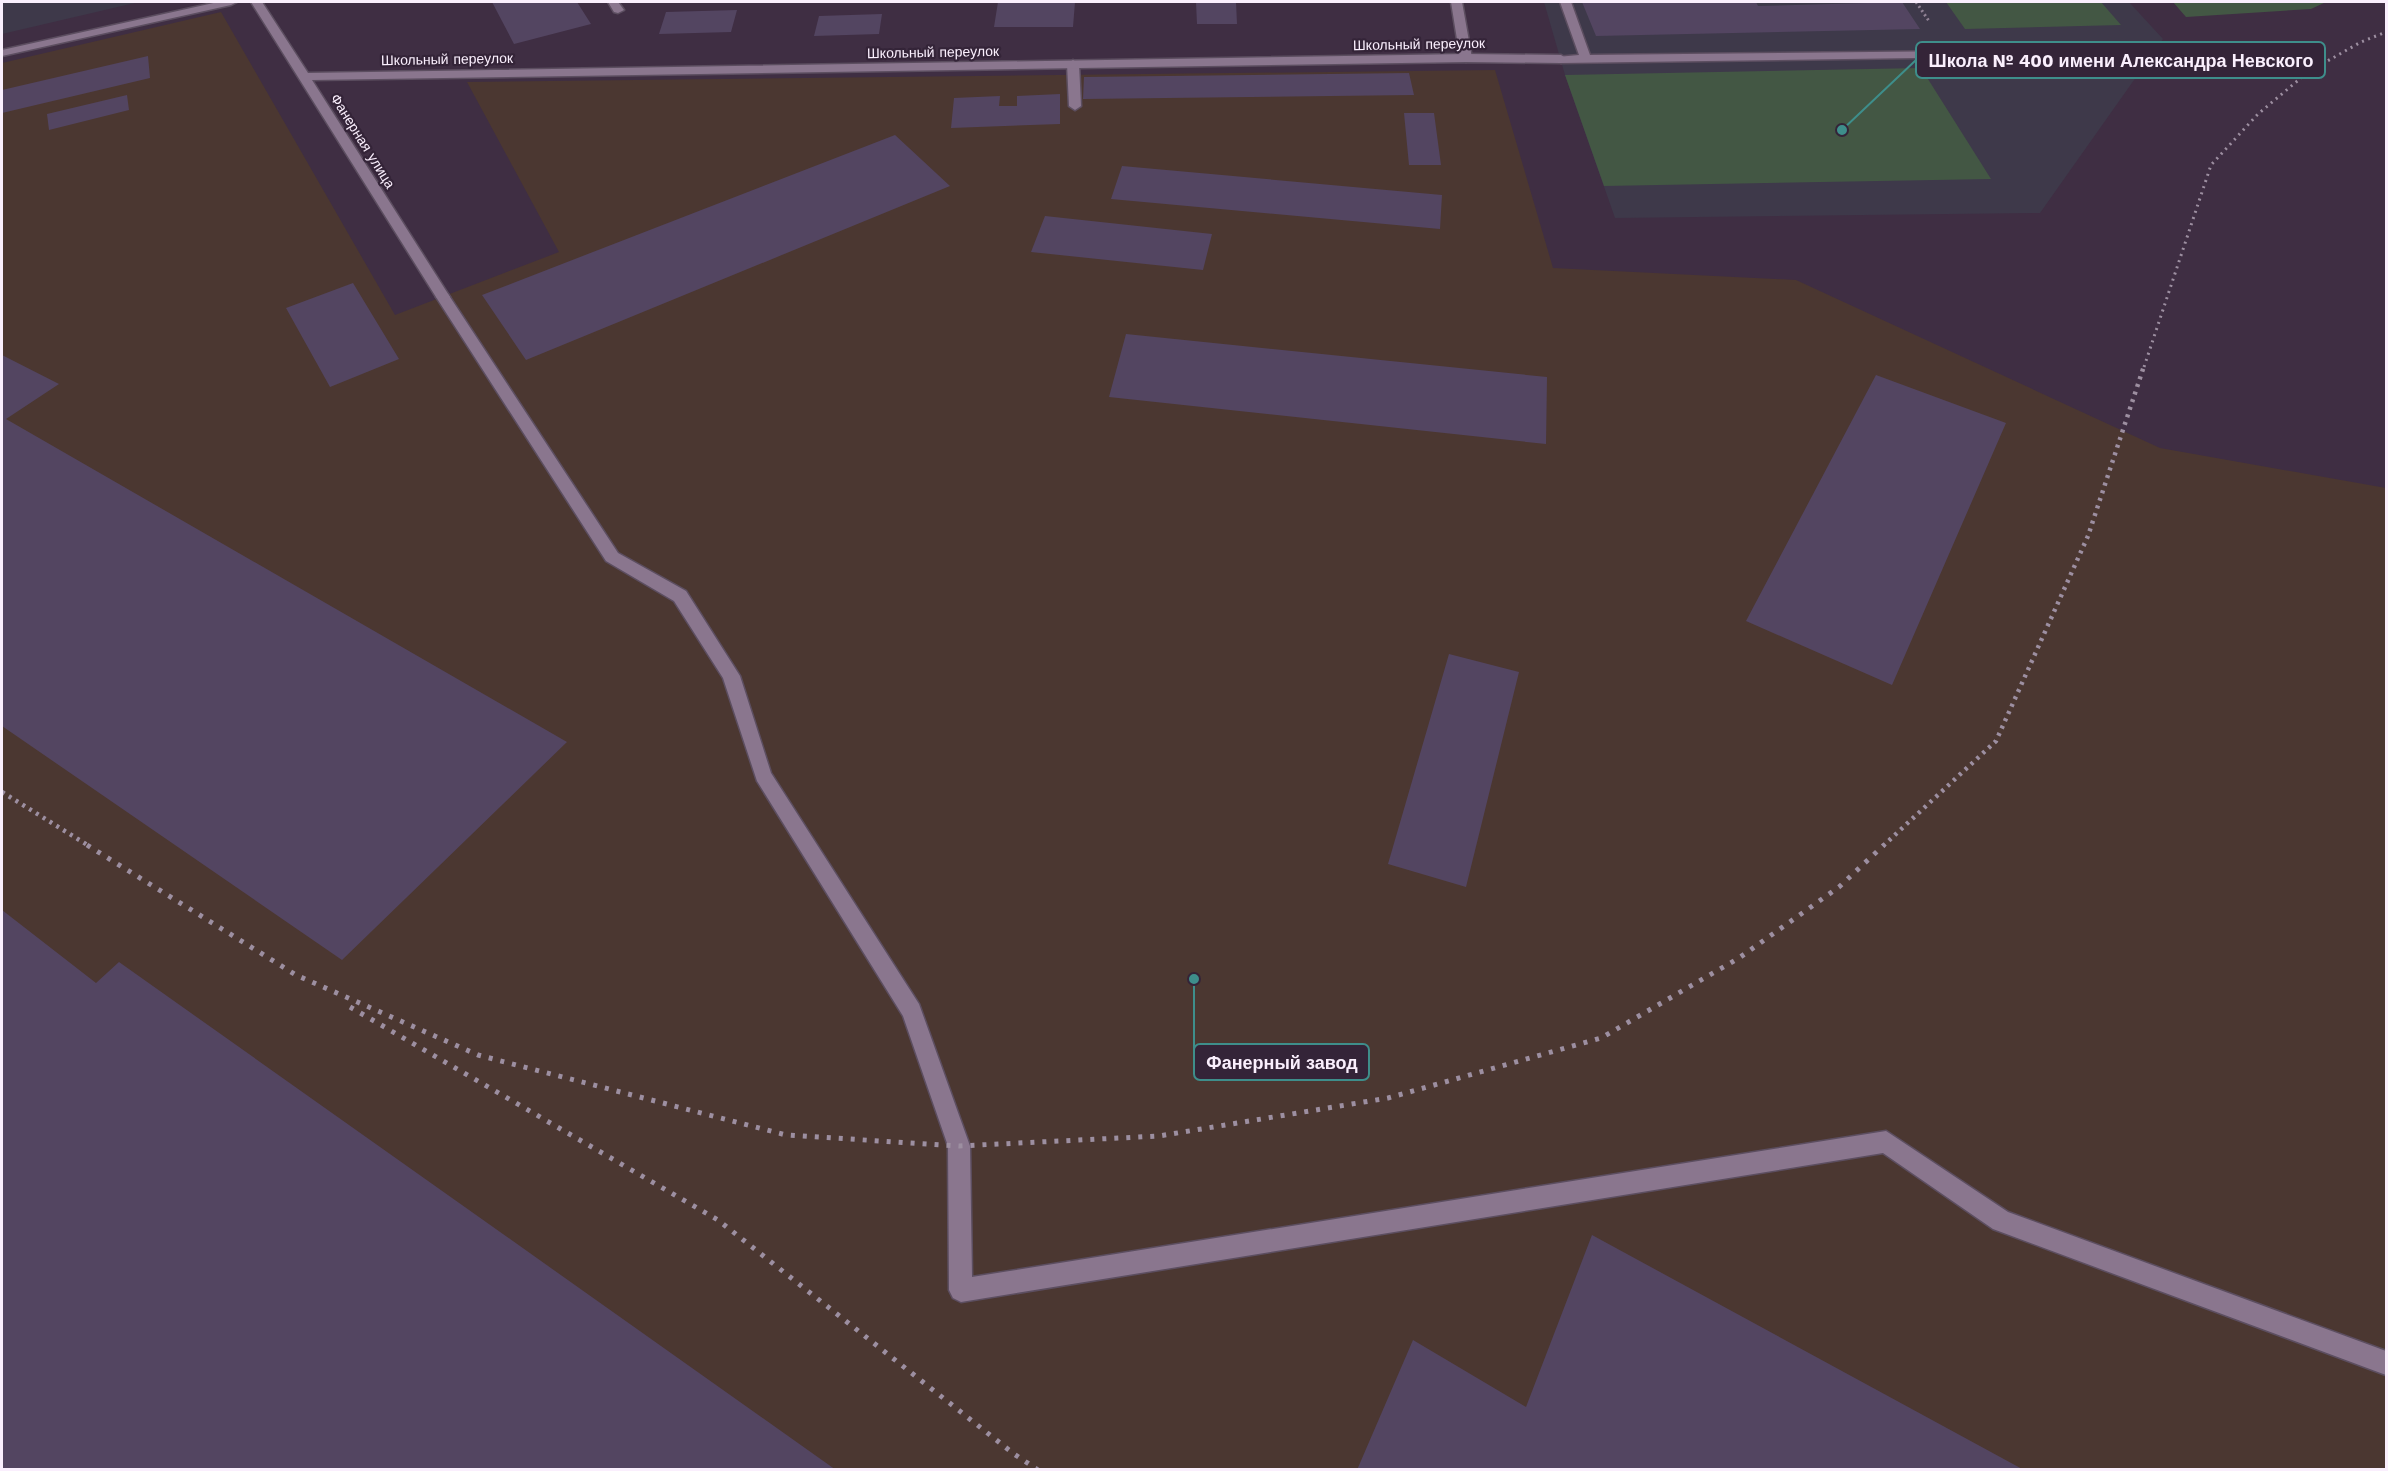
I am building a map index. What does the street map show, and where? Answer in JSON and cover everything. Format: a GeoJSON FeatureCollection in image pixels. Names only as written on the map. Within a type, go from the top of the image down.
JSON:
{"type":"FeatureCollection","features":[{"type":"Feature","properties":{"kind":"street"},"geometry":{"type":"LineString","coordinates":[[2,53],[231,2]]}},
{"type":"Feature","properties":{"kind":"street","name":"Фанерная улица"},"geometry":{"type":"LineString","coordinates":[[257,2],[306,76],[443,297],[612,557],[680,596],[731,676],[763,776],[912,1011],[959,1146],[961,1290],[1886,1142],[2001,1221],[2386,1364]]}},
{"type":"Feature","properties":{"kind":"street"},"geometry":{"type":"LineString","coordinates":[[1456,2],[1466,58]]}},
{"type":"Feature","properties":{"kind":"street"},"geometry":{"type":"LineString","coordinates":[[1565,2],[1586,59]]}},
{"type":"Feature","properties":{"kind":"street","name":"Школьный переулок"},"geometry":{"type":"LineString","coordinates":[[306,76],[1466,58],[1586,59],[2055,53]]}},
{"type":"Feature","properties":{"kind":"street"},"geometry":{"type":"LineString","coordinates":[[1073,64],[1075,106]]}},
{"type":"Feature","properties":{"kind":"shaded area"},"geometry":{"type":"Polygon","coordinates":[[[2,2],[139,2],[2,34],[2,2]]]}},
{"type":"Feature","properties":{"kind":"shaded area"},"geometry":{"type":"Polygon","coordinates":[[[1544,2],[2129,2],[2163,39],[2040,213],[1615,218],[1565,75],[1544,2]]]}},
{"type":"Feature","properties":{"kind":"shaded area"},"geometry":{"type":"Polygon","coordinates":[[[221,12],[395,315],[559,252],[467,82],[1495,70],[1553,268],[1796,280],[2160,448],[2386,488],[2386,1469],[2,1469],[2,63],[221,12]]]}},
{"type":"Feature","properties":{"kind":"green space"},"geometry":{"type":"Polygon","coordinates":[[[1946,2],[2101,2],[2121,25],[1965,29],[1946,2]]]}},
{"type":"Feature","properties":{"kind":"green space"},"geometry":{"type":"Polygon","coordinates":[[[2173,2],[2326,2],[2311,9],[2186,17],[2173,2]]]}},
{"type":"Feature","properties":{"kind":"green space"},"geometry":{"type":"Polygon","coordinates":[[[1921,68],[1991,179],[1604,186],[1565,75],[1921,68]]]}},
{"type":"Feature","properties":{"kind":"building"},"geometry":{"type":"Polygon","coordinates":[[[492,2],[577,2],[591,24],[514,44],[492,2]]]}},
{"type":"Feature","properties":{"kind":"building"},"geometry":{"type":"Polygon","coordinates":[[[998,2],[1075,2],[1073,27],[994,27],[998,2]]]}},
{"type":"Feature","properties":{"kind":"building"},"geometry":{"type":"Polygon","coordinates":[[[1196,2],[1236,2],[1237,24],[1197,24],[1196,2]]]}},
{"type":"Feature","properties":{"kind":"building"},"geometry":{"type":"Polygon","coordinates":[[[1582,2],[1756,2],[1758,6],[1902,2],[1920,29],[1596,36],[1582,2]]]}},
{"type":"Feature","properties":{"kind":"building"},"geometry":{"type":"Polygon","coordinates":[[[737,10],[731,32],[659,34],[666,12],[737,10]]]}},
{"type":"Feature","properties":{"kind":"building"},"geometry":{"type":"Polygon","coordinates":[[[882,14],[879,34],[814,36],[819,16],[882,14]]]}},
{"type":"Feature","properties":{"kind":"building"},"geometry":{"type":"Polygon","coordinates":[[[148,56],[150,78],[2,113],[2,90],[148,56]]]}},
{"type":"Feature","properties":{"kind":"building"},"geometry":{"type":"Polygon","coordinates":[[[1409,73],[1414,95],[1083,99],[1084,77],[1409,73]]]}},
{"type":"Feature","properties":{"kind":"building"},"geometry":{"type":"Polygon","coordinates":[[[1060,94],[1060,124],[951,128],[954,98],[1000,96],[999,106],[1017,106],[1017,96],[1060,94]]]}},
{"type":"Feature","properties":{"kind":"building"},"geometry":{"type":"Polygon","coordinates":[[[127,95],[129,110],[49,130],[47,114],[127,95]]]}},
{"type":"Feature","properties":{"kind":"building"},"geometry":{"type":"Polygon","coordinates":[[[1404,113],[1434,113],[1441,165],[1409,165],[1404,113]]]}},
{"type":"Feature","properties":{"kind":"building"},"geometry":{"type":"Polygon","coordinates":[[[895,135],[950,186],[526,360],[482,295],[895,135]]]}},
{"type":"Feature","properties":{"kind":"building"},"geometry":{"type":"Polygon","coordinates":[[[1122,166],[1442,195],[1440,229],[1111,199],[1122,166]]]}},
{"type":"Feature","properties":{"kind":"building"},"geometry":{"type":"Polygon","coordinates":[[[1045,216],[1212,234],[1203,270],[1031,252],[1045,216]]]}},
{"type":"Feature","properties":{"kind":"building"},"geometry":{"type":"Polygon","coordinates":[[[353,283],[399,359],[330,387],[286,308],[353,283]]]}},
{"type":"Feature","properties":{"kind":"building"},"geometry":{"type":"Polygon","coordinates":[[[1126,334],[1547,377],[1546,444],[1109,397],[1126,334]]]}},
{"type":"Feature","properties":{"kind":"building"},"geometry":{"type":"Polygon","coordinates":[[[2,355],[59,384],[6,419],[567,742],[342,960],[2,726],[2,355]]]}},
{"type":"Feature","properties":{"kind":"building"},"geometry":{"type":"Polygon","coordinates":[[[1876,375],[2006,423],[1892,685],[1746,621],[1876,375]]]}},
{"type":"Feature","properties":{"kind":"building"},"geometry":{"type":"Polygon","coordinates":[[[1449,654],[1519,672],[1466,887],[1388,864],[1449,654]]]}},
{"type":"Feature","properties":{"kind":"building"},"geometry":{"type":"Polygon","coordinates":[[[2,910],[96,983],[119,962],[836,1470],[2,1470],[2,910]]]}},
{"type":"Feature","properties":{"kind":"building"},"geometry":{"type":"Polygon","coordinates":[[[1592,1235],[2024,1470],[1357,1470],[1413,1340],[1526,1407],[1592,1235]]]}},
{"type":"Feature","properties":{"kind":"railway"},"geometry":{"type":"LineString","coordinates":[[2144,367],[2211,165],[2258,114],[2308,72],[2361,42],[2386,32]]}},
{"type":"Feature","properties":{"kind":"railway"},"geometry":{"type":"LineString","coordinates":[[1883,846],[1996,741],[2088,536],[2144,366]]}},
{"type":"Feature","properties":{"kind":"railway"},"geometry":{"type":"LineString","coordinates":[[2,792],[89,846]]}},
{"type":"Feature","properties":{"kind":"railway"},"geometry":{"type":"LineString","coordinates":[[87,845],[296,975],[478,1055],[786,1135],[959,1146],[1159,1136],[1388,1098],[1601,1038],[1739,958],[1839,887],[1884,845]]}},
{"type":"Feature","properties":{"kind":"railway"},"geometry":{"type":"LineString","coordinates":[[350,1007],[718,1220],[1014,1454],[1038,1470]]}},
{"type":"Feature","properties":{"kind":"place","name":"Школа № 400 имени Александра Невского"},"geometry":{"type":"Point","coordinates":[1842,130]}},
{"type":"Feature","properties":{"kind":"place","name":"Фанерный завод"},"geometry":{"type":"Point","coordinates":[1194,979]}}]}
